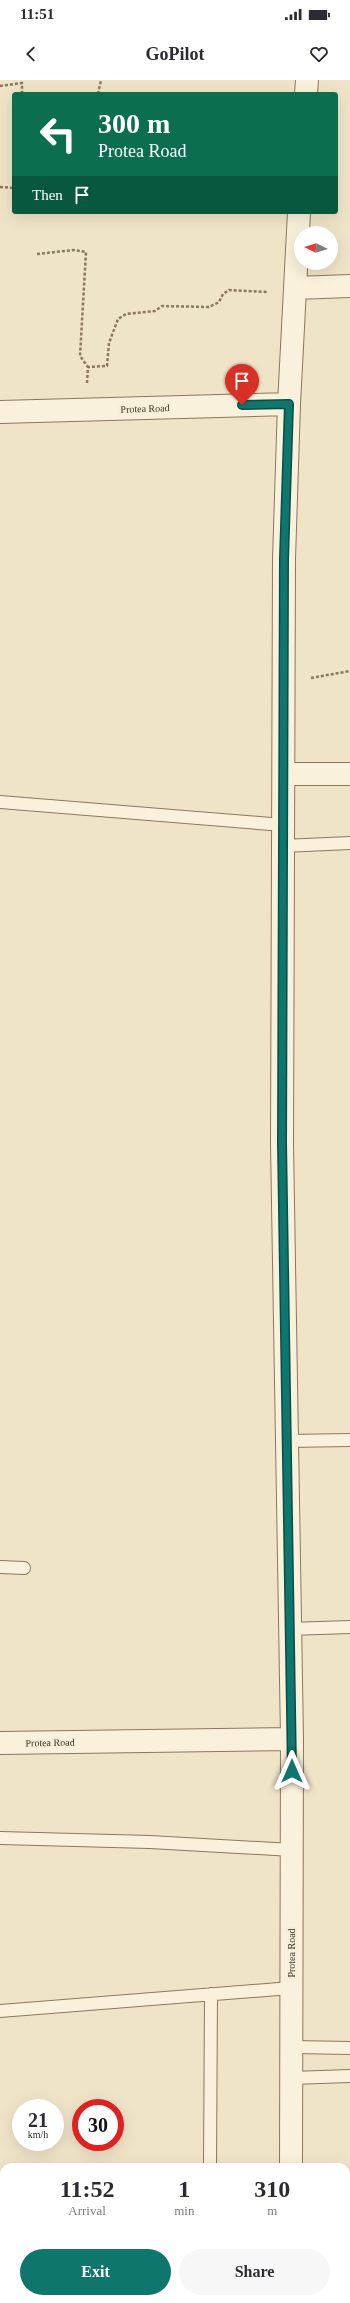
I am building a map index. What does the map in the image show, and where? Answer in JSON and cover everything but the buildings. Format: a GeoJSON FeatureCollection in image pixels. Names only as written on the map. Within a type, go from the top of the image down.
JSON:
{"type":"FeatureCollection","features":[{"type":"Feature","properties":{"kind":"street"},"geometry":{"type":"LineString","coordinates":[[306,92],[307,80]]}},
{"type":"Feature","properties":{"kind":"street","name":"Protea Road"},"geometry":{"type":"LineString","coordinates":[[291,2163],[292,1739],[282,1143],[284,559],[289,404],[299,214]]}},
{"type":"Feature","properties":{"kind":"street"},"geometry":{"type":"LineString","coordinates":[[295,288],[350,286]]}},
{"type":"Feature","properties":{"kind":"street","name":"Protea Road"},"geometry":{"type":"LineString","coordinates":[[0,412],[289,404]]}},
{"type":"Feature","properties":{"kind":"street"},"geometry":{"type":"LineString","coordinates":[[284,774],[350,774]]}},
{"type":"Feature","properties":{"kind":"street","name":"Protea Road"},"geometry":{"type":"LineString","coordinates":[[0,1743],[292,1739]]}},
{"type":"Feature","properties":{"kind":"lane"},"geometry":{"type":"LineString","coordinates":[[0,802],[283,824]]}},
{"type":"Feature","properties":{"kind":"lane"},"geometry":{"type":"LineString","coordinates":[[283,846],[350,843]]}},
{"type":"Feature","properties":{"kind":"lane"},"geometry":{"type":"LineString","coordinates":[[286,1441],[350,1440]]}},
{"type":"Feature","properties":{"kind":"lane"},"geometry":{"type":"LineString","coordinates":[[0,1568],[24,1568]]}},
{"type":"Feature","properties":{"kind":"lane"},"geometry":{"type":"LineString","coordinates":[[289,1629],[350,1627]]}},
{"type":"Feature","properties":{"kind":"lane"},"geometry":{"type":"LineString","coordinates":[[0,1838],[150,1842],[292,1850]]}},
{"type":"Feature","properties":{"kind":"lane"},"geometry":{"type":"LineString","coordinates":[[0,2010],[291,1988]]}},
{"type":"Feature","properties":{"kind":"lane"},"geometry":{"type":"LineString","coordinates":[[210,2163],[211,1994]]}},
{"type":"Feature","properties":{"kind":"lane"},"geometry":{"type":"LineString","coordinates":[[292,2047],[350,2048]]}},
{"type":"Feature","properties":{"kind":"lane"},"geometry":{"type":"LineString","coordinates":[[291,2078],[350,2076]]}},
{"type":"Feature","properties":{"kind":"path"},"geometry":{"type":"LineString","coordinates":[[98,92],[101,80]]}},
{"type":"Feature","properties":{"kind":"path"},"geometry":{"type":"LineString","coordinates":[[0,86],[22,83],[22,92]]}},
{"type":"Feature","properties":{"kind":"path"},"geometry":{"type":"LineString","coordinates":[[0,187],[12,188]]}},
{"type":"Feature","properties":{"kind":"path"},"geometry":{"type":"LineString","coordinates":[[37,254],[74,250],[86,252],[80,356],[88,367],[86,410]]}},
{"type":"Feature","properties":{"kind":"path"},"geometry":{"type":"LineString","coordinates":[[88,367],[107,366],[109,343],[118,319],[126,314],[156,311],[162,306],[209,306],[219,302],[224,294],[229,290],[269,292],[295,288]]}},
{"type":"Feature","properties":{"kind":"path"},"geometry":{"type":"LineString","coordinates":[[284,681],[302,680],[350,671]]}},
{"type":"Feature","properties":{"kind":"route"},"geometry":{"type":"LineString","coordinates":[[242,405],[289,404],[284,559],[282,1143],[292,1771]]}}]}
